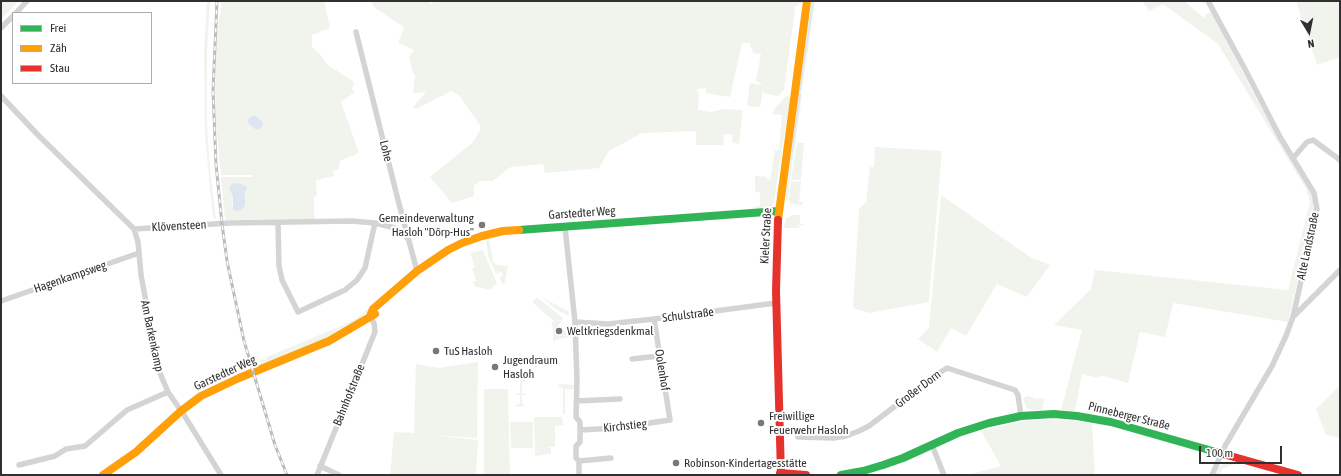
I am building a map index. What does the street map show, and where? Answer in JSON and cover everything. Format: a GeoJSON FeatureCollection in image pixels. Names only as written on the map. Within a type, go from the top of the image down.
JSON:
{"type":"FeatureCollection","features":[{"type":"Feature","properties":{"kind":"main road","name":"Kieler Straße"},"geometry":{"type":"LineString","coordinates":[[781,474],[776,303],[776,245],[779,211],[807,1]]}},
{"type":"Feature","properties":{"kind":"main road","name":"Garstedter Weg"},"geometry":{"type":"LineString","coordinates":[[103,475],[136,452],[181,411],[201,396],[329,341],[354,327],[370,316],[372,309],[417,271],[448,250],[473,238],[503,231],[779,211]]}},
{"type":"Feature","properties":{"kind":"main road","name":"Pinneberger Straße"},"geometry":{"type":"LineString","coordinates":[[841,475],[863,471],[883,465],[972,428],[989,423],[1021,416],[1054,414],[1111,422],[1298,475]]}},
{"type":"Feature","properties":{"kind":"main road"},"geometry":{"type":"LineString","coordinates":[[781,474],[806,475]]}},
{"type":"Feature","properties":{"kind":"street"},"geometry":{"type":"LineString","coordinates":[[17,12],[27,1]]}},
{"type":"Feature","properties":{"kind":"street","name":"Alte Landstraße"},"geometry":{"type":"LineString","coordinates":[[1208,1],[1246,70],[1280,137],[1314,193],[1317,209],[1293,317],[1286,336],[1272,366],[1222,453],[1212,475]]}},
{"type":"Feature","properties":{"kind":"street"},"geometry":{"type":"LineString","coordinates":[[1,28],[12,17]]}},
{"type":"Feature","properties":{"kind":"street","name":"Lohe"},"geometry":{"type":"LineString","coordinates":[[356,32],[417,271]]}},
{"type":"Feature","properties":{"kind":"street","name":"Klövensteen"},"geometry":{"type":"LineString","coordinates":[[1,96],[38,135],[134,229],[230,223],[352,221],[375,223],[395,228],[408,238]]}},
{"type":"Feature","properties":{"kind":"street"},"geometry":{"type":"LineString","coordinates":[[1293,158],[1308,142],[1313,140],[1340,160]]}},
{"type":"Feature","properties":{"kind":"street"},"geometry":{"type":"LineString","coordinates":[[278,223],[279,266],[282,280],[298,312],[345,290],[357,280],[365,268],[375,223]]}},
{"type":"Feature","properties":{"kind":"street"},"geometry":{"type":"LineString","coordinates":[[564,227],[575,322],[576,417],[580,422],[580,442],[576,446],[576,458],[579,461],[578,475]]}},
{"type":"Feature","properties":{"kind":"street","name":"Am Barkenkamp"},"geometry":{"type":"LineString","coordinates":[[134,229],[138,242],[140,275],[159,371],[168,392],[221,475]]}},
{"type":"Feature","properties":{"kind":"street","name":"Hagenkampsweg"},"geometry":{"type":"LineString","coordinates":[[1,301],[139,253]]}},
{"type":"Feature","properties":{"kind":"street"},"geometry":{"type":"LineString","coordinates":[[1293,317],[1340,270]]}},
{"type":"Feature","properties":{"kind":"street","name":"Schulstraße"},"geometry":{"type":"LineString","coordinates":[[575,322],[608,324],[776,303]]}},
{"type":"Feature","properties":{"kind":"street","name":"Bahnhofstraße"},"geometry":{"type":"LineString","coordinates":[[317,475],[375,332],[374,323],[370,316]]}},
{"type":"Feature","properties":{"kind":"street","name":"Oolenhof"},"geometry":{"type":"LineString","coordinates":[[654,319],[670,420]]}},
{"type":"Feature","properties":{"kind":"street"},"geometry":{"type":"LineString","coordinates":[[632,359],[660,356]]}},
{"type":"Feature","properties":{"kind":"street","name":"Großer Dorn"},"geometry":{"type":"LineString","coordinates":[[798,437],[834,438],[846,436],[859,431],[869,426],[947,368],[1015,390],[1018,395],[1021,416]]}},
{"type":"Feature","properties":{"kind":"street"},"geometry":{"type":"LineString","coordinates":[[19,465],[55,456],[66,449],[85,446],[127,410],[168,392]]}},
{"type":"Feature","properties":{"kind":"street"},"geometry":{"type":"LineString","coordinates":[[576,401],[620,399]]}},
{"type":"Feature","properties":{"kind":"street","name":"Kirchstieg"},"geometry":{"type":"LineString","coordinates":[[580,430],[616,428],[670,420]]}},
{"type":"Feature","properties":{"kind":"street"},"geometry":{"type":"LineString","coordinates":[[932,445],[944,475]]}},
{"type":"Feature","properties":{"kind":"street"},"geometry":{"type":"LineString","coordinates":[[579,461],[611,458]]}},
{"type":"Feature","properties":{"kind":"street"},"geometry":{"type":"LineString","coordinates":[[320,466],[339,475]]}},
{"type":"Feature","properties":{"kind":"shaded area"},"geometry":{"type":"Polygon","coordinates":[[[1,1],[19,1],[1,19],[1,1]]]}},
{"type":"Feature","properties":{"kind":"shaded area"},"geometry":{"type":"Polygon","coordinates":[[[207,1],[210,1],[207,52],[207,124],[210,171],[216,219],[213,218],[205,136],[204,52],[207,1]]]}},
{"type":"Feature","properties":{"kind":"shaded area"},"geometry":{"type":"Polygon","coordinates":[[[222,1],[324,1],[330,28],[312,35],[312,47],[320,54],[328,65],[354,82],[352,89],[355,92],[341,102],[359,153],[340,161],[339,169],[333,171],[334,176],[316,180],[317,196],[314,197],[314,215],[316,219],[225,220],[221,177],[252,177],[252,175],[221,175],[216,125],[215,90],[217,31],[222,1]],[[229,188],[233,197],[232,206],[246,199],[245,192],[247,189],[229,188]]]}},
{"type":"Feature","properties":{"kind":"shaded area"},"geometry":{"type":"Polygon","coordinates":[[[370,1],[426,1],[432,4],[434,1],[802,1],[802,3],[794,7],[795,10],[784,90],[778,96],[763,93],[763,89],[760,107],[747,106],[750,83],[763,85],[756,81],[761,54],[753,53],[750,43],[742,43],[730,97],[705,93],[706,88],[697,89],[699,94],[698,110],[710,112],[724,109],[743,110],[739,144],[732,142],[733,135],[724,134],[723,145],[696,145],[696,131],[642,133],[609,151],[599,168],[545,173],[543,164],[511,167],[492,181],[480,181],[474,186],[474,196],[452,203],[430,177],[472,143],[480,131],[480,125],[459,95],[451,91],[416,109],[413,107],[426,92],[413,93],[415,75],[412,71],[409,57],[414,50],[398,43],[404,27],[375,8],[370,1]]]}},
{"type":"Feature","properties":{"kind":"shaded area"},"geometry":{"type":"Polygon","coordinates":[[[811,1],[815,1],[787,202],[785,196],[811,1]]]}},
{"type":"Feature","properties":{"kind":"shaded area"},"geometry":{"type":"Polygon","coordinates":[[[1142,1],[1184,1],[1204,18],[1206,14],[1212,11],[1258,102],[1312,193],[1314,210],[1288,322],[1173,303],[1165,337],[1140,332],[1128,383],[1100,375],[1099,378],[1082,374],[1075,411],[1061,410],[1082,330],[1054,325],[1091,289],[1095,270],[1288,290],[1310,202],[1306,189],[1218,44],[1163,4],[1149,11],[1142,1]]]}},
{"type":"Feature","properties":{"kind":"shaded area"},"geometry":{"type":"Polygon","coordinates":[[[1296,1],[1340,1],[1340,57],[1317,65],[1296,1]]]}},
{"type":"Feature","properties":{"kind":"shaded area"},"geometry":{"type":"Polygon","coordinates":[[[786,96],[789,96],[790,99],[773,206],[770,208],[754,209],[754,207],[760,206],[760,193],[755,191],[755,176],[766,177],[766,179],[770,180],[775,150],[779,150],[782,115],[772,114],[786,96]]]}},
{"type":"Feature","properties":{"kind":"shaded area"},"geometry":{"type":"Polygon","coordinates":[[[252,116],[255,116],[262,121],[263,125],[259,129],[255,129],[248,123],[248,120],[252,116]]]}},
{"type":"Feature","properties":{"kind":"shaded area"},"geometry":{"type":"Polygon","coordinates":[[[797,143],[804,143],[801,180],[791,180],[797,143]]]}},
{"type":"Feature","properties":{"kind":"shaded area"},"geometry":{"type":"Polygon","coordinates":[[[875,147],[942,151],[929,302],[869,313],[853,308],[859,209],[866,202],[870,167],[874,167],[875,147]]]}},
{"type":"Feature","properties":{"kind":"shaded area"},"geometry":{"type":"Polygon","coordinates":[[[791,181],[801,182],[799,202],[803,202],[803,205],[790,204],[791,181]]]}},
{"type":"Feature","properties":{"kind":"shaded area"},"geometry":{"type":"Polygon","coordinates":[[[238,183],[246,186],[247,189],[245,192],[245,206],[237,211],[233,210],[233,197],[229,188],[232,184],[238,183]]]}},
{"type":"Feature","properties":{"kind":"shaded area"},"geometry":{"type":"Polygon","coordinates":[[[941,195],[1030,257],[1050,265],[1027,297],[997,284],[966,336],[951,328],[937,352],[918,339],[929,328],[941,195]]]}},
{"type":"Feature","properties":{"kind":"shaded area"},"geometry":{"type":"Polygon","coordinates":[[[792,215],[800,215],[800,224],[803,225],[799,225],[799,228],[784,228],[786,218],[792,215]]]}},
{"type":"Feature","properties":{"kind":"shaded area"},"geometry":{"type":"Polygon","coordinates":[[[489,238],[493,261],[497,265],[508,266],[505,283],[503,284],[499,277],[503,276],[501,272],[496,274],[488,256],[486,241],[489,238]]]}},
{"type":"Feature","properties":{"kind":"shaded area"},"geometry":{"type":"Polygon","coordinates":[[[483,250],[497,283],[490,290],[474,286],[473,282],[476,281],[472,268],[475,267],[470,253],[483,250]]]}},
{"type":"Feature","properties":{"kind":"shaded area"},"geometry":{"type":"Polygon","coordinates":[[[537,297],[563,318],[556,330],[560,333],[562,330],[566,330],[570,335],[568,337],[553,341],[553,328],[551,322],[555,322],[532,302],[537,297]]]}},
{"type":"Feature","properties":{"kind":"shaded area"},"geometry":{"type":"Polygon","coordinates":[[[541,297],[568,311],[569,316],[557,310],[541,297]]]}},
{"type":"Feature","properties":{"kind":"shaded area"},"geometry":{"type":"Polygon","coordinates":[[[375,303],[376,304],[359,319],[316,344],[315,342],[307,345],[306,348],[261,366],[259,359],[265,360],[267,357],[350,322],[375,303]]]}},
{"type":"Feature","properties":{"kind":"shaded area"},"geometry":{"type":"Polygon","coordinates":[[[478,362],[477,438],[431,435],[478,440],[476,475],[390,475],[394,432],[414,433],[416,364],[439,368],[478,362]]]}},
{"type":"Feature","properties":{"kind":"shaded area"},"geometry":{"type":"Polygon","coordinates":[[[517,376],[525,379],[525,382],[522,382],[522,393],[525,393],[525,395],[522,395],[522,404],[525,406],[516,407],[516,405],[520,404],[520,395],[516,395],[516,393],[520,393],[520,380],[516,380],[517,376]]]}},
{"type":"Feature","properties":{"kind":"shaded area"},"geometry":{"type":"Polygon","coordinates":[[[559,384],[574,385],[574,389],[565,389],[565,414],[563,414],[563,388],[559,387],[559,384]]]}},
{"type":"Feature","properties":{"kind":"shaded area"},"geometry":{"type":"Polygon","coordinates":[[[1340,385],[1340,438],[1326,435],[1316,409],[1340,385]]]}},
{"type":"Feature","properties":{"kind":"shaded area"},"geometry":{"type":"Polygon","coordinates":[[[484,389],[508,389],[510,475],[484,475],[484,389]]]}},
{"type":"Feature","properties":{"kind":"shaded area"},"geometry":{"type":"Polygon","coordinates":[[[1027,396],[1037,399],[1044,399],[1042,410],[1027,409],[1023,399],[1027,396]]]}},
{"type":"Feature","properties":{"kind":"shaded area"},"geometry":{"type":"Polygon","coordinates":[[[534,417],[562,417],[563,425],[551,426],[555,426],[555,447],[546,447],[551,448],[551,454],[535,456],[534,417]]]}},
{"type":"Feature","properties":{"kind":"shaded area"},"geometry":{"type":"Polygon","coordinates":[[[1025,421],[1076,421],[1092,424],[1095,475],[968,475],[1001,466],[981,431],[1025,421]]]}},
{"type":"Feature","properties":{"kind":"shaded area"},"geometry":{"type":"Polygon","coordinates":[[[510,422],[533,422],[533,448],[511,448],[510,422]]]}},
{"type":"Feature","properties":{"kind":"shaded area"},"geometry":{"type":"Polygon","coordinates":[[[1226,461],[1272,475],[1234,464],[1222,469],[1220,475],[1215,475],[1220,466],[1226,461]]]}},
{"type":"Feature","properties":{"kind":"waterway"},"geometry":{"type":"LineString","coordinates":[[800,90],[813,1]]}},
{"type":"Feature","properties":{"kind":"waterway"},"geometry":{"type":"LineString","coordinates":[[792,152],[800,95]]}},
{"type":"Feature","properties":{"kind":"railway"},"geometry":{"type":"LineString","coordinates":[[217,1],[213,91],[216,164],[227,261],[244,341],[275,445],[287,475]]}},
{"type":"Feature","properties":{"kind":"traffic: fast"},"geometry":{"type":"LineString","coordinates":[[519,230],[779,211]]}},
{"type":"Feature","properties":{"kind":"traffic: fast"},"geometry":{"type":"LineString","coordinates":[[841,475],[863,471],[883,465],[903,458],[958,433],[989,423],[1021,416],[1054,414],[1077,416],[1111,422],[1216,452]]}},
{"type":"Feature","properties":{"kind":"traffic: slow"},"geometry":{"type":"LineString","coordinates":[[778,220],[807,1]]}},
{"type":"Feature","properties":{"kind":"traffic: slow"},"geometry":{"type":"LineString","coordinates":[[370,316],[373,309],[417,271],[448,250],[482,236],[503,231],[519,230]]}},
{"type":"Feature","properties":{"kind":"traffic: slow"},"geometry":{"type":"LineString","coordinates":[[103,475],[136,452],[181,411],[201,396],[239,378],[329,341],[375,314]]}},
{"type":"Feature","properties":{"kind":"traffic: jam"},"geometry":{"type":"LineString","coordinates":[[778,220],[776,291],[781,475]]}},
{"type":"Feature","properties":{"kind":"traffic: jam"},"geometry":{"type":"LineString","coordinates":[[1216,452],[1298,475]]}},
{"type":"Feature","properties":{"kind":"traffic: jam"},"geometry":{"type":"LineString","coordinates":[[780,473],[806,475]]}},
{"type":"Feature","properties":{"kind":"place","name":"Gemeindeverwaltung Hasloh \"Dörp-Hus\""},"geometry":{"type":"Point","coordinates":[482,225]}},
{"type":"Feature","properties":{"kind":"place","name":"Weltkriegsdenkmal"},"geometry":{"type":"Point","coordinates":[559,331]}},
{"type":"Feature","properties":{"kind":"place","name":"TuS Hasloh"},"geometry":{"type":"Point","coordinates":[436,351]}},
{"type":"Feature","properties":{"kind":"place","name":"Jugendraum Hasloh"},"geometry":{"type":"Point","coordinates":[495,367]}},
{"type":"Feature","properties":{"kind":"place","name":"Freiwillige Feuerwehr Hasloh"},"geometry":{"type":"Point","coordinates":[761,423]}},
{"type":"Feature","properties":{"kind":"place","name":"Robinson-Kindertagesstätte"},"geometry":{"type":"Point","coordinates":[676,463]}}]}
